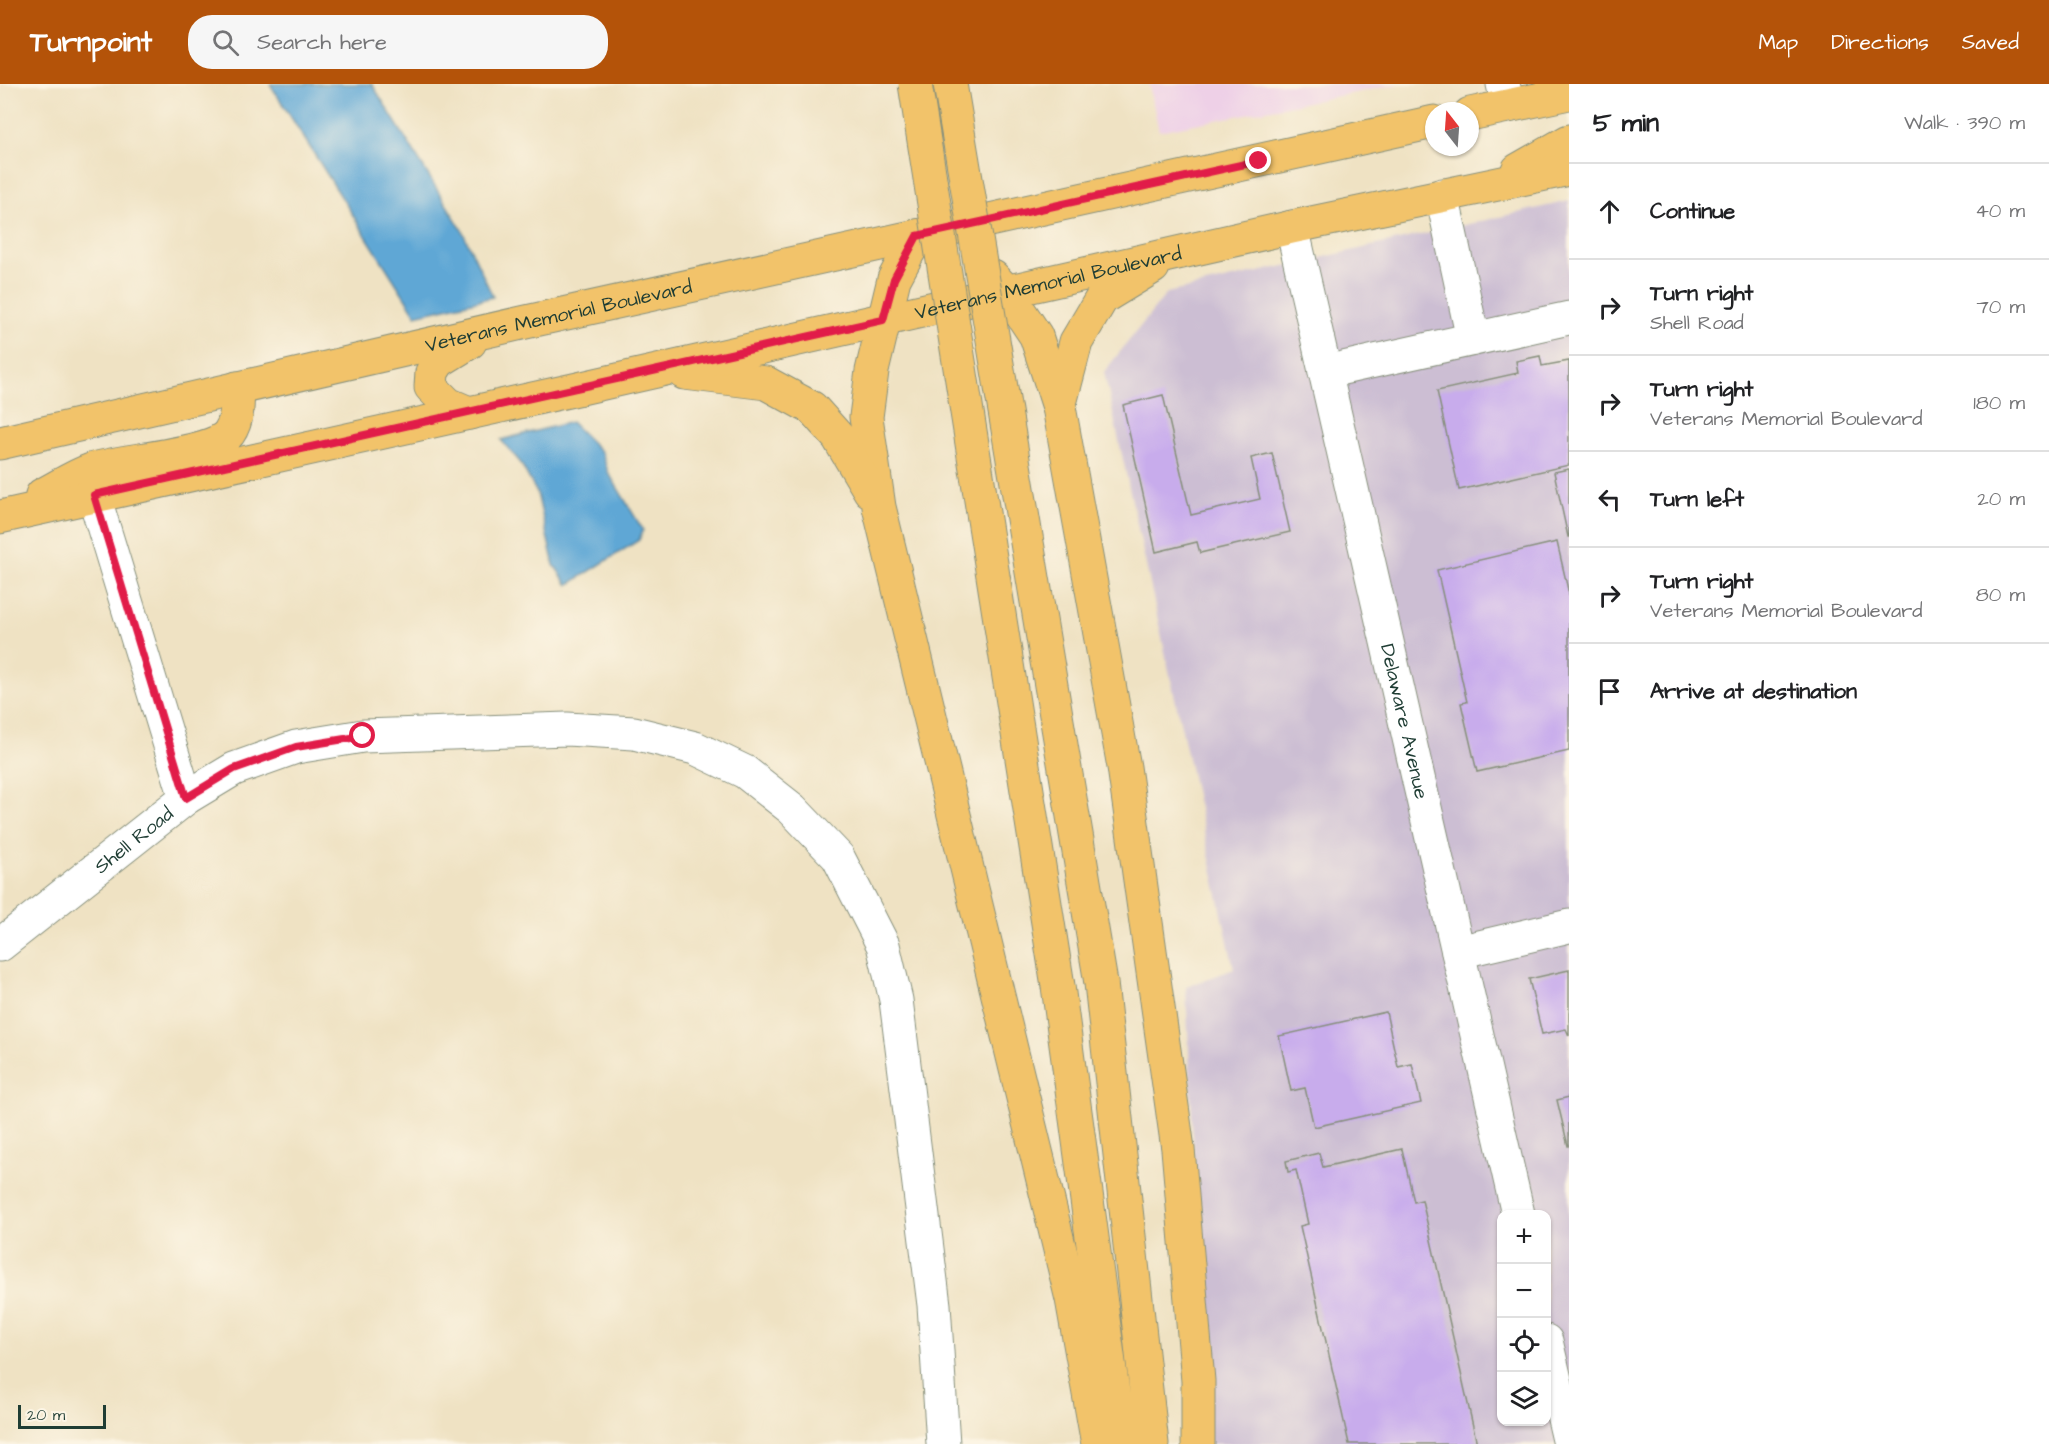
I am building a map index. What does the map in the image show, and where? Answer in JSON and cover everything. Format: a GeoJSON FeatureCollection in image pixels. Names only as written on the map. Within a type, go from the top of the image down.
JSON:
{"type":"FeatureCollection","features":[{"type":"Feature","properties":{"kind":"main road"},"geometry":{"type":"LineString","coordinates":[[915,84],[1058,986],[1120,1444]]}},
{"type":"Feature","properties":{"kind":"main road"},"geometry":{"type":"LineString","coordinates":[[950,84],[1101,982],[1152,1444]]}},
{"type":"Feature","properties":{"kind":"main road"},"geometry":{"type":"LineString","coordinates":[[1479,109],[1506,95],[1569,93]]}},
{"type":"Feature","properties":{"kind":"main road","name":"Veterans Memorial Boulevard"},"geometry":{"type":"LineString","coordinates":[[0,443],[486,332],[1425,124]]}},
{"type":"Feature","properties":{"kind":"main road"},"geometry":{"type":"LineString","coordinates":[[1490,185],[1569,141]]}},
{"type":"Feature","properties":{"kind":"main road","name":"Veterans Memorial Boulevard"},"geometry":{"type":"LineString","coordinates":[[0,517],[469,414],[1179,252],[1569,169]]}},
{"type":"Feature","properties":{"kind":"main road"},"geometry":{"type":"LineString","coordinates":[[950,229],[1006,291],[1036,336],[1059,407],[1124,767],[1178,1149],[1198,1381],[1198,1444]]}},
{"type":"Feature","properties":{"kind":"main road"},"geometry":{"type":"LineString","coordinates":[[917,236],[894,279],[872,371],[866,417],[879,507],[1072,1299],[1098,1444]]}},
{"type":"Feature","properties":{"kind":"main road"},"geometry":{"type":"LineString","coordinates":[[1059,407],[1076,342],[1102,298],[1179,252]]}},
{"type":"Feature","properties":{"kind":"main road"},"geometry":{"type":"LineString","coordinates":[[469,414],[440,398],[431,387],[432,372],[439,361],[486,332]]}},
{"type":"Feature","properties":{"kind":"main road"},"geometry":{"type":"LineString","coordinates":[[661,370],[766,383],[812,408],[838,436],[879,507]]}},
{"type":"Feature","properties":{"kind":"main road"},"geometry":{"type":"LineString","coordinates":[[0,517],[92,469],[195,449],[219,441],[229,434],[237,414],[237,388]]}},
{"type":"Feature","properties":{"kind":"street"},"geometry":{"type":"LineString","coordinates":[[1442,195],[1473,339]]}},
{"type":"Feature","properties":{"kind":"street","name":"Delaware Avenue"},"geometry":{"type":"LineString","coordinates":[[1292,227],[1517,1210]]}},
{"type":"Feature","properties":{"kind":"street"},"geometry":{"type":"LineString","coordinates":[[1325,372],[1569,318]]}},
{"type":"Feature","properties":{"kind":"street","name":"Shell Road"},"geometry":{"type":"LineString","coordinates":[[0,945],[186,798],[94,495]]}},
{"type":"Feature","properties":{"kind":"street"},"geometry":{"type":"LineString","coordinates":[[186,798],[234,769],[296,747],[363,736],[567,729],[634,733],[695,748],[745,772],[792,809],[838,857],[883,945],[896,1000],[934,1305],[943,1444]]}},
{"type":"Feature","properties":{"kind":"street"},"geometry":{"type":"LineString","coordinates":[[1458,952],[1569,926]]}},
{"type":"Feature","properties":{"kind":"street"},"geometry":{"type":"LineString","coordinates":[[1551,1363],[1569,1440]]}},
{"type":"Feature","properties":{"kind":"shaded area"},"geometry":{"type":"Polygon","coordinates":[[[1149,84],[1400,84],[1159,131],[1149,84]]]}},
{"type":"Feature","properties":{"kind":"shaded area"},"geometry":{"type":"Polygon","coordinates":[[[1569,201],[1569,1444],[1207,1444],[1186,987],[1234,969],[1104,372],[1167,293],[1569,201]]]}},
{"type":"Feature","properties":{"kind":"water"},"geometry":{"type":"Polygon","coordinates":[[[270,84],[372,84],[461,228],[493,297],[416,315],[270,84]]]}},
{"type":"Feature","properties":{"kind":"water"},"geometry":{"type":"Polygon","coordinates":[[[571,422],[602,453],[608,472],[643,530],[639,540],[568,585],[554,565],[537,493],[520,462],[501,440],[571,422]]]}},
{"type":"Feature","properties":{"kind":"building"},"geometry":{"type":"Polygon","coordinates":[[[1540,356],[1542,366],[1569,361],[1569,465],[1459,490],[1437,391],[1518,373],[1516,361],[1540,356]]]}},
{"type":"Feature","properties":{"kind":"building"},"geometry":{"type":"Polygon","coordinates":[[[1163,395],[1191,515],[1260,499],[1251,458],[1272,453],[1290,532],[1200,553],[1197,542],[1156,552],[1123,405],[1163,395]]]}},
{"type":"Feature","properties":{"kind":"building"},"geometry":{"type":"Polygon","coordinates":[[[1569,469],[1569,537],[1568,537],[1554,472],[1569,469]]]}},
{"type":"Feature","properties":{"kind":"building"},"geometry":{"type":"Polygon","coordinates":[[[1557,542],[1569,594],[1569,751],[1477,772],[1461,703],[1467,702],[1437,570],[1557,542]]]}},
{"type":"Feature","properties":{"kind":"building"},"geometry":{"type":"Polygon","coordinates":[[[1569,970],[1569,1036],[1566,1029],[1542,1034],[1529,979],[1569,970]]]}},
{"type":"Feature","properties":{"kind":"building"},"geometry":{"type":"Polygon","coordinates":[[[1386,1012],[1398,1067],[1412,1064],[1421,1103],[1314,1127],[1305,1088],[1291,1091],[1279,1036],[1386,1012]]]}},
{"type":"Feature","properties":{"kind":"building"},"geometry":{"type":"Polygon","coordinates":[[[1569,1097],[1569,1146],[1568,1146],[1557,1100],[1569,1097]]]}},
{"type":"Feature","properties":{"kind":"building"},"geometry":{"type":"Polygon","coordinates":[[[1402,1149],[1414,1202],[1422,1200],[1477,1444],[1349,1444],[1300,1226],[1308,1224],[1296,1170],[1288,1172],[1286,1161],[1319,1153],[1323,1167],[1402,1149]]]}},
{"type":"Feature","properties":{"kind":"route"},"geometry":{"type":"LineString","coordinates":[[363,736],[296,747],[234,769],[186,798],[94,495],[469,414],[883,320],[894,279],[917,236],[1259,161]]}}]}
